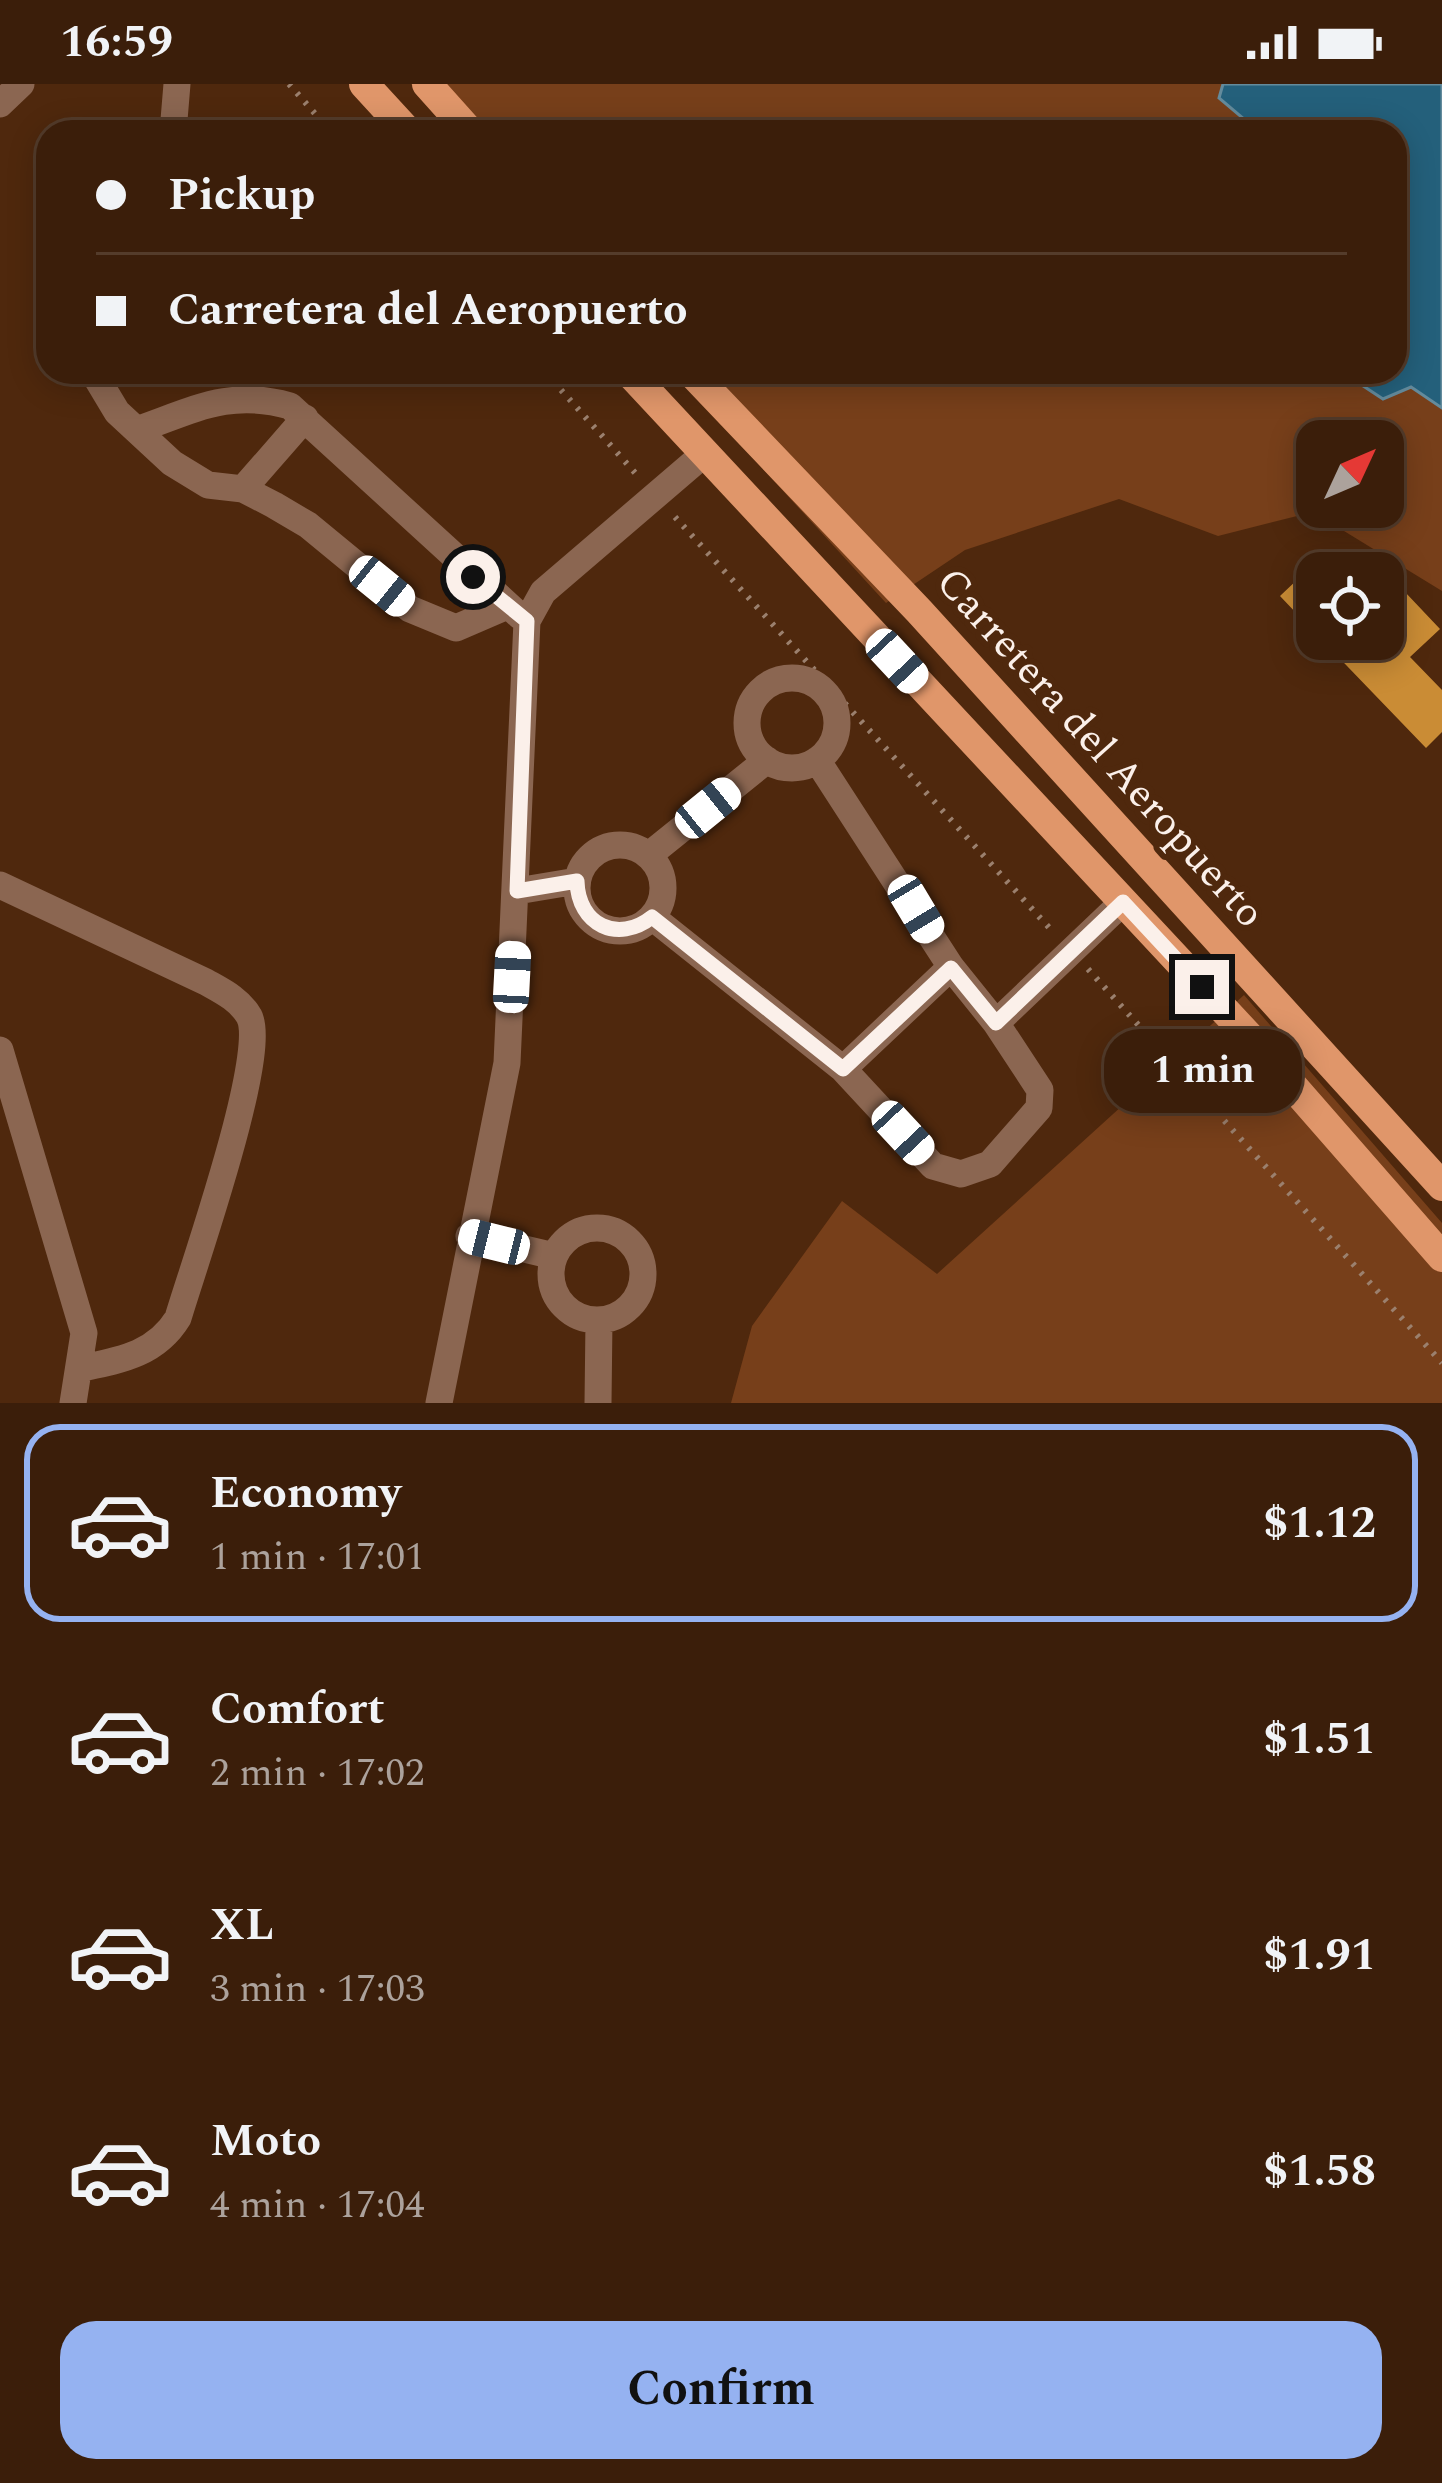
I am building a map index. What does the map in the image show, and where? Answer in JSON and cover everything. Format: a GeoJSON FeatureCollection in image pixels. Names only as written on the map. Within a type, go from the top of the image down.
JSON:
{"type":"FeatureCollection","features":[{"type":"Feature","properties":{"kind":"main road"},"geometry":{"type":"LineString","coordinates":[[364,84],[397,120]]}},
{"type":"Feature","properties":{"kind":"main road"},"geometry":{"type":"LineString","coordinates":[[427,84],[459,120]]}},
{"type":"Feature","properties":{"kind":"main road","name":"Carretera del Aeropuerto"},"geometry":{"type":"LineString","coordinates":[[640,384],[1123,902],[1442,1256]]}},
{"type":"Feature","properties":{"kind":"main road","name":"Carretera del Aeropuerto"},"geometry":{"type":"LineString","coordinates":[[702,384],[919,611],[1442,1186]]}},
{"type":"Feature","properties":{"kind":"street"},"geometry":{"type":"LineString","coordinates":[[0,104],[21,84]]}},
{"type":"Feature","properties":{"kind":"street"},"geometry":{"type":"LineString","coordinates":[[173,120],[177,84]]}},
{"type":"Feature","properties":{"kind":"street"},"geometry":{"type":"LineString","coordinates":[[100,384],[117,412],[172,463],[208,485],[243,489],[308,525],[410,609],[456,628],[516,614],[704,454]]}},
{"type":"Feature","properties":{"kind":"street"},"geometry":{"type":"LineString","coordinates":[[139,429],[226,398],[253,396],[290,406],[516,614],[517,891],[507,1064],[439,1403]]}},
{"type":"Feature","properties":{"kind":"street"},"geometry":{"type":"LineString","coordinates":[[243,489],[305,418]]}},
{"type":"Feature","properties":{"kind":"street"},"geometry":{"type":"LineString","coordinates":[[800,679],[814,684],[834,706],[835,736],[817,760],[792,768],[767,760],[749,735],[750,706],[770,683],[800,679]]}},
{"type":"Feature","properties":{"kind":"street"},"geometry":{"type":"LineString","coordinates":[[649,855],[767,760]]}},
{"type":"Feature","properties":{"kind":"street"},"geometry":{"type":"LineString","coordinates":[[652,917],[843,1069],[933,1166],[962,1174],[990,1164],[1040,1108],[1040,1090],[996,1023],[951,968],[817,760]]}},
{"type":"Feature","properties":{"kind":"street"},"geometry":{"type":"LineString","coordinates":[[611,845],[649,855],[663,879],[660,906],[652,917],[628,931],[602,927],[582,908],[577,881],[588,857],[611,845]]}},
{"type":"Feature","properties":{"kind":"street"},"geometry":{"type":"LineString","coordinates":[[517,891],[577,881]]}},
{"type":"Feature","properties":{"kind":"street"},"geometry":{"type":"LineString","coordinates":[[0,884],[206,982],[234,998],[250,1018],[254,1042],[247,1085],[178,1318],[166,1338],[150,1348],[82,1369]]}},
{"type":"Feature","properties":{"kind":"street"},"geometry":{"type":"LineString","coordinates":[[996,1023],[1123,902]]}},
{"type":"Feature","properties":{"kind":"street"},"geometry":{"type":"LineString","coordinates":[[843,1069],[951,968]]}},
{"type":"Feature","properties":{"kind":"street"},"geometry":{"type":"LineString","coordinates":[[0,1050],[84,1333],[82,1369],[73,1403]]}},
{"type":"Feature","properties":{"kind":"street"},"geometry":{"type":"LineString","coordinates":[[587,1228],[617,1232],[630,1241],[638,1254],[642,1284],[627,1310],[598,1320],[570,1312],[559,1300],[550,1271],[554,1256],[573,1234],[587,1228]]}},
{"type":"Feature","properties":{"kind":"street"},"geometry":{"type":"LineString","coordinates":[[469,1236],[554,1256]]}},
{"type":"Feature","properties":{"kind":"street"},"geometry":{"type":"LineString","coordinates":[[598,1320],[598,1403]]}},
{"type":"Feature","properties":{"kind":"path"},"geometry":{"type":"LineString","coordinates":[[289,84],[320,120]]}},
{"type":"Feature","properties":{"kind":"path"},"geometry":{"type":"LineString","coordinates":[[556,384],[1442,1363]]}},
{"type":"Feature","properties":{"kind":"shaded area"},"geometry":{"type":"Polygon","coordinates":[[[411,84],[1223,84],[1219,98],[1244,120],[444,120],[411,84]]]}},
{"type":"Feature","properties":{"kind":"shaded area"},"geometry":{"type":"Polygon","coordinates":[[[685,384],[1360,384],[1383,399],[1411,387],[1442,408],[1442,591],[1404,568],[1404,552],[1378,552],[1339,528],[1404,528],[1404,420],[1296,420],[1296,516],[1218,536],[1119,499],[965,550],[886,603],[685,384]]]}},
{"type":"Feature","properties":{"kind":"shaded area"},"geometry":{"type":"Polygon","coordinates":[[[1244,995],[1442,1223],[1442,1403],[731,1403],[752,1326],[842,1201],[937,1274],[1244,995]]]}},
{"type":"Feature","properties":{"kind":"water"},"geometry":{"type":"Polygon","coordinates":[[[1223,84],[1442,84],[1442,408],[1411,387],[1383,399],[1360,384],[1407,384],[1407,120],[1244,120],[1219,98],[1223,84]]]}},
{"type":"Feature","properties":{"kind":"building"},"geometry":{"type":"Polygon","coordinates":[[[1296,581],[1296,613],[1280,596],[1296,581]]]}},
{"type":"Feature","properties":{"kind":"building"},"geometry":{"type":"Polygon","coordinates":[[[1404,593],[1440,629],[1410,657],[1442,690],[1442,732],[1426,748],[1341,660],[1404,660],[1404,593]]]}},
{"type":"Feature","properties":{"kind":"route"},"geometry":{"type":"LineString","coordinates":[[473,577],[527,621],[517,891],[577,881],[582,908],[590,919],[614,932],[641,926],[652,917],[843,1069],[951,968],[996,1023],[1123,902],[1202,987]]}}]}
